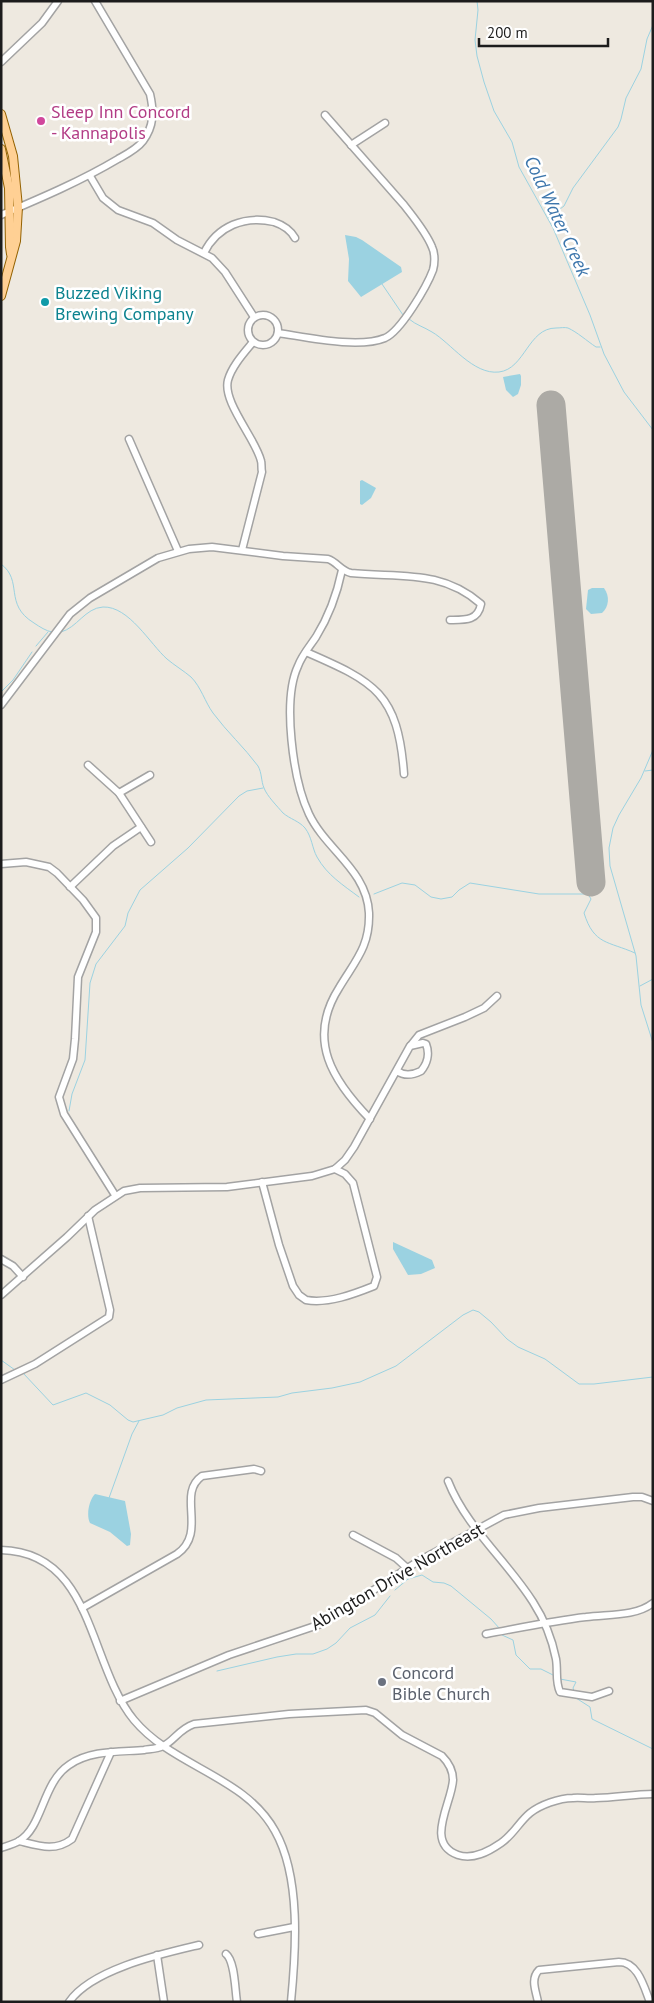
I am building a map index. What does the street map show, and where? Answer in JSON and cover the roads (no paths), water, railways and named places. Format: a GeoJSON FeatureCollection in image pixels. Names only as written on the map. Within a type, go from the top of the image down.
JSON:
{"type":"FeatureCollection","features":[{"type":"Feature","properties":{"kind":"main road"},"geometry":{"type":"LineString","coordinates":[[1,114],[13,156],[18,207],[17,236],[1,296]]}},
{"type":"Feature","properties":{"kind":"main road"},"geometry":{"type":"LineString","coordinates":[[1,149],[9,188],[11,254]]}},
{"type":"Feature","properties":{"kind":"main road"},"geometry":{"type":"LineString","coordinates":[[1,226],[10,236]]}},
{"type":"Feature","properties":{"kind":"street"},"geometry":{"type":"LineString","coordinates":[[1,62],[42,23],[58,1]]}},
{"type":"Feature","properties":{"kind":"street"},"geometry":{"type":"LineString","coordinates":[[1,215],[90,176],[132,151],[142,143],[149,132],[154,108],[150,94],[95,1]]}},
{"type":"Feature","properties":{"kind":"street"},"geometry":{"type":"LineString","coordinates":[[278,333],[332,342],[385,338],[403,322],[434,268],[433,248],[415,220],[325,115]]}},
{"type":"Feature","properties":{"kind":"street"},"geometry":{"type":"LineString","coordinates":[[350,145],[385,123]]}},
{"type":"Feature","properties":{"kind":"street"},"geometry":{"type":"LineString","coordinates":[[90,176],[104,198],[118,210],[153,223],[177,240],[212,258],[225,272],[254,317]]}},
{"type":"Feature","properties":{"kind":"street"},"geometry":{"type":"LineString","coordinates":[[204,253],[210,241],[217,234],[238,222],[251,219],[277,223],[291,230],[295,238]]}},
{"type":"Feature","properties":{"kind":"street"},"geometry":{"type":"LineString","coordinates":[[264,314],[273,318],[276,322],[278,333],[276,338],[263,345],[253,342],[247,330],[254,317],[264,314]]}},
{"type":"Feature","properties":{"kind":"street"},"geometry":{"type":"LineString","coordinates":[[242,550],[262,472],[261,460],[239,420],[227,387],[228,378],[253,342]]}},
{"type":"Feature","properties":{"kind":"street"},"geometry":{"type":"LineString","coordinates":[[130,439],[178,551]]}},
{"type":"Feature","properties":{"kind":"street"},"geometry":{"type":"LineString","coordinates":[[1,705],[62,623],[78,606],[158,558],[178,551],[204,547],[328,559],[333,561],[342,570],[364,575],[411,575],[432,578],[458,589],[482,604],[477,614],[470,620],[450,620]]}},
{"type":"Feature","properties":{"kind":"street"},"geometry":{"type":"LineString","coordinates":[[342,570],[331,608],[294,676],[290,698],[298,784],[318,828],[356,873],[369,910],[369,924],[365,947],[332,1001],[325,1023],[325,1042],[331,1068],[337,1080],[370,1119]]}},
{"type":"Feature","properties":{"kind":"street"},"geometry":{"type":"LineString","coordinates":[[306,652],[365,680],[377,692],[394,720],[401,743],[404,774]]}},
{"type":"Feature","properties":{"kind":"street"},"geometry":{"type":"LineString","coordinates":[[88,765],[119,792],[151,842]]}},
{"type":"Feature","properties":{"kind":"street"},"geometry":{"type":"LineString","coordinates":[[119,792],[150,775]]}},
{"type":"Feature","properties":{"kind":"street"},"geometry":{"type":"LineString","coordinates":[[70,887],[113,846],[141,827]]}},
{"type":"Feature","properties":{"kind":"street"},"geometry":{"type":"LineString","coordinates":[[1,864],[26,862],[42,864],[58,873],[94,914],[97,927],[78,977],[74,1050],[70,1068],[59,1096],[66,1117],[115,1195]]}},
{"type":"Feature","properties":{"kind":"street"},"geometry":{"type":"LineString","coordinates":[[1,1296],[88,1216],[115,1195],[124,1191],[140,1188],[206,1188],[312,1176],[335,1169],[349,1155],[410,1046],[419,1035],[465,1018],[484,1008],[497,996]]}},
{"type":"Feature","properties":{"kind":"street"},"geometry":{"type":"LineString","coordinates":[[397,1071],[401,1074],[416,1073],[424,1068],[428,1052],[426,1044],[410,1046]]}},
{"type":"Feature","properties":{"kind":"street"},"geometry":{"type":"LineString","coordinates":[[262,1182],[279,1245],[295,1290],[306,1300],[330,1299],[374,1286],[377,1277],[352,1183],[345,1174],[335,1169]]}},
{"type":"Feature","properties":{"kind":"street"},"geometry":{"type":"LineString","coordinates":[[1,1380],[34,1364],[109,1318],[110,1310],[88,1216]]}},
{"type":"Feature","properties":{"kind":"street"},"geometry":{"type":"LineString","coordinates":[[1,1259],[13,1266],[23,1277]]}},
{"type":"Feature","properties":{"kind":"street"},"geometry":{"type":"LineString","coordinates":[[82,1608],[177,1554],[188,1545],[191,1533],[191,1498],[196,1481],[202,1476],[254,1469],[261,1471]]}},
{"type":"Feature","properties":{"kind":"street"},"geometry":{"type":"LineString","coordinates":[[448,1481],[453,1494],[534,1603],[545,1624],[556,1659],[556,1684],[560,1692],[592,1697],[609,1691]]}},
{"type":"Feature","properties":{"kind":"street","name":"Abington Drive Northeast"},"geometry":{"type":"LineString","coordinates":[[120,1701],[229,1656],[321,1624],[407,1568],[477,1528],[504,1515],[539,1508],[633,1497],[642,1497],[653,1501]]}},
{"type":"Feature","properties":{"kind":"street"},"geometry":{"type":"LineString","coordinates":[[353,1535],[396,1558],[407,1568]]}},
{"type":"Feature","properties":{"kind":"street"},"geometry":{"type":"LineString","coordinates":[[1,1550],[20,1552],[50,1564],[71,1586],[120,1701],[145,1732],[164,1746],[236,1790],[267,1818],[282,1844],[287,1860],[294,1927],[295,1956],[292,2002]]}},
{"type":"Feature","properties":{"kind":"street"},"geometry":{"type":"LineString","coordinates":[[486,1634],[585,1617],[635,1612],[653,1603]]}},
{"type":"Feature","properties":{"kind":"street"},"geometry":{"type":"LineString","coordinates":[[1,1848],[19,1841],[32,1826],[50,1786],[69,1765],[84,1758],[111,1752],[164,1746],[181,1730],[199,1723],[289,1714],[370,1710],[402,1735],[437,1753],[447,1762],[452,1781],[441,1825],[442,1837],[449,1850],[464,1856],[479,1855],[493,1848],[506,1839],[530,1813],[552,1803],[572,1798],[653,1794]]}},
{"type":"Feature","properties":{"kind":"street"},"geometry":{"type":"LineString","coordinates":[[19,1841],[54,1848],[62,1846],[72,1839],[111,1752]]}},
{"type":"Feature","properties":{"kind":"street"},"geometry":{"type":"LineString","coordinates":[[258,1934],[294,1927]]}},
{"type":"Feature","properties":{"kind":"street"},"geometry":{"type":"LineString","coordinates":[[69,2002],[74,1994],[90,1982],[133,1962],[199,1945]]}},
{"type":"Feature","properties":{"kind":"street"},"geometry":{"type":"LineString","coordinates":[[226,1954],[230,1957],[232,1964],[237,2002]]}},
{"type":"Feature","properties":{"kind":"street"},"geometry":{"type":"LineString","coordinates":[[156,1955],[164,2002]]}},
{"type":"Feature","properties":{"kind":"street"},"geometry":{"type":"LineString","coordinates":[[538,2002],[534,1976],[539,1970],[619,1962],[626,1962],[632,1966],[650,2002]]}},
{"type":"Feature","properties":{"kind":"water"},"geometry":{"type":"Polygon","coordinates":[[[345,235],[362,240],[401,267],[402,272],[361,297],[348,281],[349,259],[345,235]]]}},
{"type":"Feature","properties":{"kind":"water"},"geometry":{"type":"Polygon","coordinates":[[[520,374],[521,385],[518,394],[513,397],[506,390],[503,377],[520,374]]]}},
{"type":"Feature","properties":{"kind":"water"},"geometry":{"type":"Polygon","coordinates":[[[362,480],[376,488],[371,498],[362,505],[360,504],[360,481],[362,480]]]}},
{"type":"Feature","properties":{"kind":"water"},"geometry":{"type":"Polygon","coordinates":[[[604,588],[606,591],[607,605],[602,613],[591,614],[586,609],[588,590],[604,588]]]}},
{"type":"Feature","properties":{"kind":"water"},"geometry":{"type":"Polygon","coordinates":[[[393,1242],[432,1260],[435,1268],[421,1274],[408,1275],[393,1249],[393,1242]]]}},
{"type":"Feature","properties":{"kind":"water"},"geometry":{"type":"Polygon","coordinates":[[[95,1494],[125,1501],[131,1534],[130,1545],[127,1546],[110,1532],[90,1523],[88,1516],[89,1508],[95,1494]]]}},
{"type":"Feature","properties":{"kind":"waterway","name":"Cold Water Creek"},"geometry":{"type":"LineString","coordinates":[[477,1],[475,40],[477,56],[494,111],[512,142],[519,167],[553,228],[590,315],[604,354],[624,392],[653,430]]}},
{"type":"Feature","properties":{"kind":"waterway"},"geometry":{"type":"LineString","coordinates":[[548,218],[564,206],[573,188],[618,127],[626,98],[641,69],[647,39],[653,25]]}},
{"type":"Feature","properties":{"kind":"waterway"},"geometry":{"type":"LineString","coordinates":[[382,284],[403,315]]}},
{"type":"Feature","properties":{"kind":"waterway"},"geometry":{"type":"LineString","coordinates":[[409,319],[439,337],[471,364],[489,372],[499,372],[515,364],[539,334],[547,330],[568,328],[596,347],[600,347]]}},
{"type":"Feature","properties":{"kind":"waterway"},"geometry":{"type":"LineString","coordinates":[[1,564],[12,578],[19,608],[34,623],[52,632]]}},
{"type":"Feature","properties":{"kind":"waterway"},"geometry":{"type":"LineString","coordinates":[[61,632],[72,627],[86,614],[97,608],[113,608],[130,619],[167,659],[194,681],[213,713],[258,766],[262,783],[270,798],[283,813],[305,828],[321,863],[336,879],[359,897]]}},
{"type":"Feature","properties":{"kind":"waterway"},"geometry":{"type":"LineString","coordinates":[[36,646],[48,632]]}},
{"type":"Feature","properties":{"kind":"waterway"},"geometry":{"type":"LineString","coordinates":[[1,692],[13,680],[32,652]]}},
{"type":"Feature","properties":{"kind":"waterway","name":"Cold Water Creek"},"geometry":{"type":"LineString","coordinates":[[653,750],[641,778],[613,828],[609,848],[610,866],[636,956],[641,1005],[653,1043]]}},
{"type":"Feature","properties":{"kind":"waterway"},"geometry":{"type":"LineString","coordinates":[[645,771],[653,770]]}},
{"type":"Feature","properties":{"kind":"waterway"},"geometry":{"type":"LineString","coordinates":[[69,1111],[72,1094],[85,1060],[90,983],[96,964],[125,926],[128,913],[140,890],[188,848],[239,796],[247,791],[263,788]]}},
{"type":"Feature","properties":{"kind":"waterway"},"geometry":{"type":"LineString","coordinates":[[374,894],[402,883],[415,885],[431,897],[441,899],[452,897],[470,883],[539,894],[588,894],[591,899],[584,913],[592,931],[597,937],[610,944],[635,953]]}},
{"type":"Feature","properties":{"kind":"waterway"},"geometry":{"type":"LineString","coordinates":[[640,986],[653,979]]}},
{"type":"Feature","properties":{"kind":"waterway"},"geometry":{"type":"LineString","coordinates":[[23,1373],[53,1405],[86,1393],[110,1405],[133,1422],[163,1415],[177,1408],[206,1400],[278,1397],[360,1382],[396,1366],[463,1315],[473,1310],[479,1312],[518,1347],[545,1359],[579,1384],[653,1377]]}},
{"type":"Feature","properties":{"kind":"waterway"},"geometry":{"type":"LineString","coordinates":[[1,1360],[15,1370]]}},
{"type":"Feature","properties":{"kind":"waterway"},"geometry":{"type":"LineString","coordinates":[[109,1498],[132,1434],[139,1421]]}},
{"type":"Feature","properties":{"kind":"waterway"},"geometry":{"type":"LineString","coordinates":[[395,1590],[408,1579],[422,1575],[433,1582],[444,1583],[451,1586],[491,1619],[500,1629]]}},
{"type":"Feature","properties":{"kind":"waterway"},"geometry":{"type":"LineString","coordinates":[[217,1671],[277,1657],[313,1654],[327,1649],[336,1643],[350,1628],[375,1615],[390,1596]]}},
{"type":"Feature","properties":{"kind":"waterway"},"geometry":{"type":"LineString","coordinates":[[502,1635],[513,1640],[516,1655],[530,1669],[541,1669],[555,1676]]}},
{"type":"Feature","properties":{"kind":"waterway"},"geometry":{"type":"LineString","coordinates":[[560,1679],[576,1682],[573,1688],[574,1691]]}},
{"type":"Feature","properties":{"kind":"waterway"},"geometry":{"type":"LineString","coordinates":[[576,1698],[590,1707],[592,1719],[653,1749]]}},
{"type":"Feature","properties":{"kind":"place","name":"Sleep Inn Concord - Kannapolis"},"geometry":{"type":"Point","coordinates":[41,121]}},
{"type":"Feature","properties":{"kind":"place","name":"Buzzed Viking Brewing Company"},"geometry":{"type":"Point","coordinates":[45,302]}},
{"type":"Feature","properties":{"kind":"place","name":"Concord Bible Church"},"geometry":{"type":"Point","coordinates":[382,1682]}}]}
